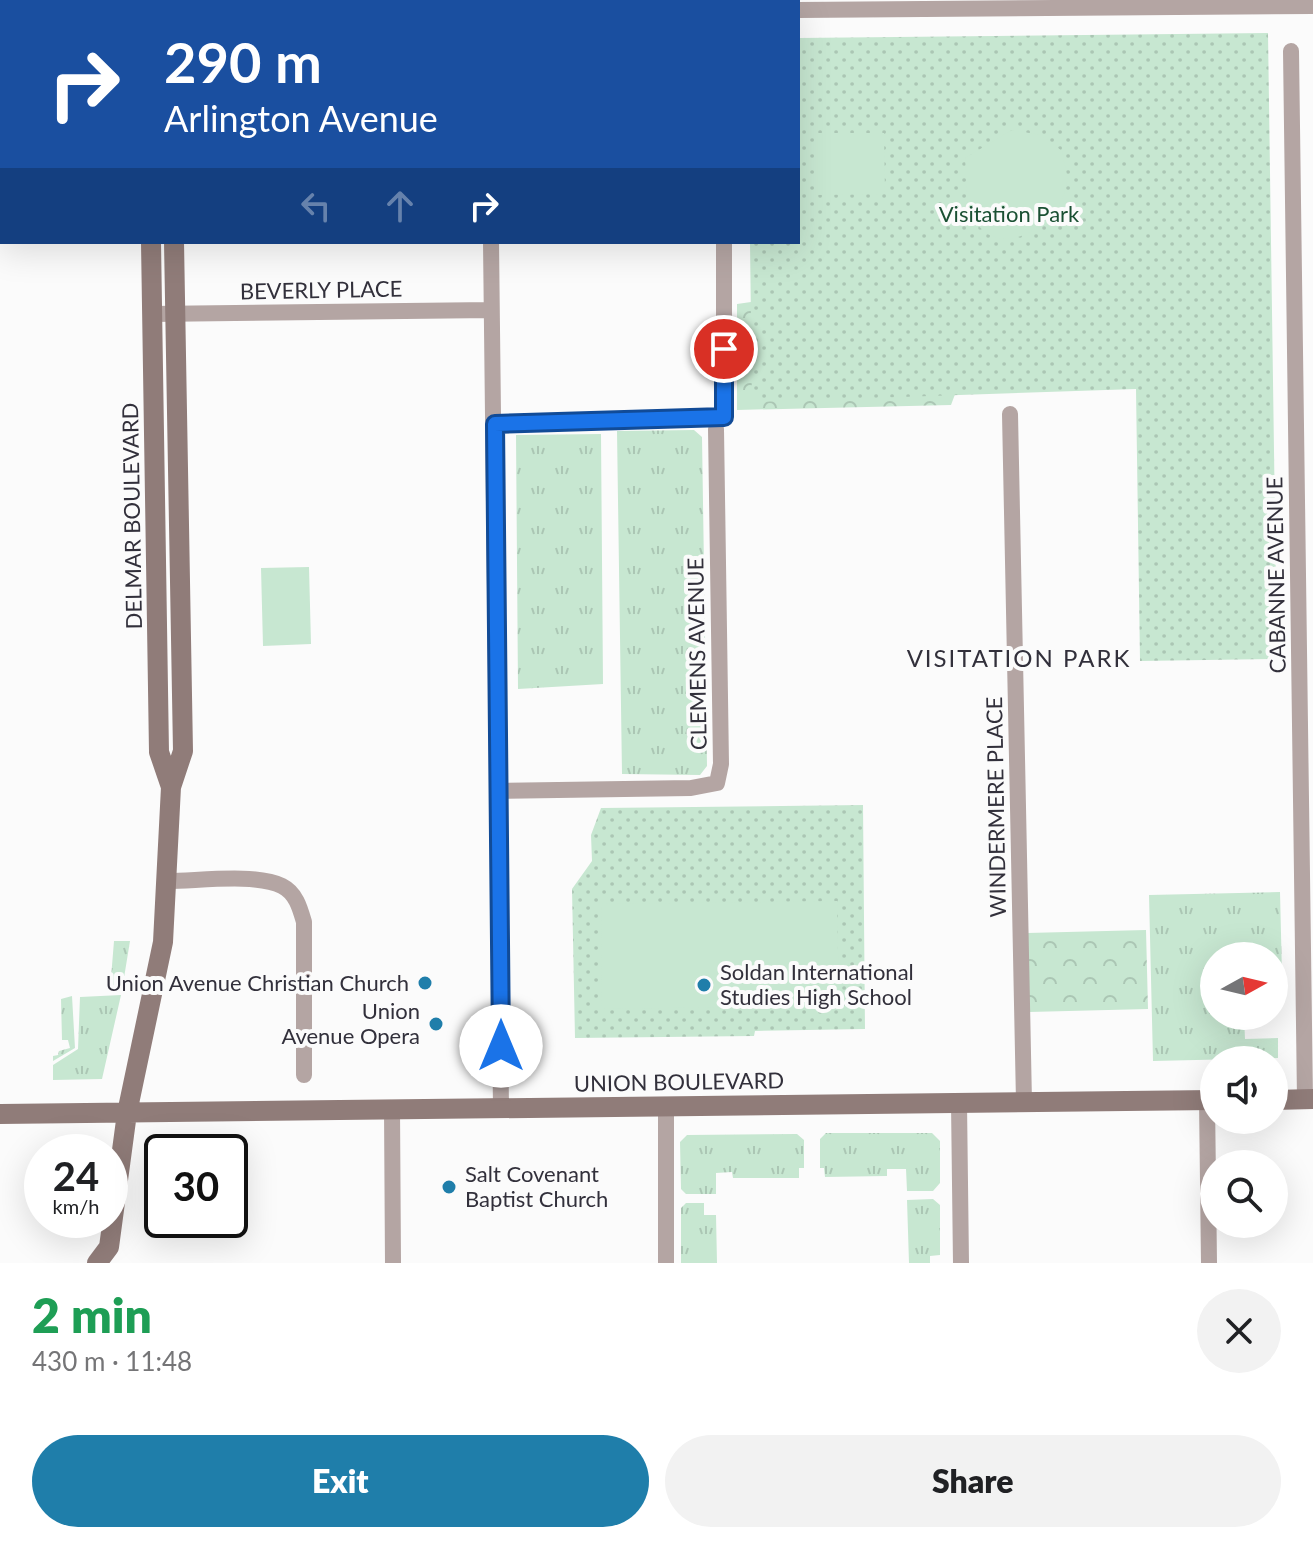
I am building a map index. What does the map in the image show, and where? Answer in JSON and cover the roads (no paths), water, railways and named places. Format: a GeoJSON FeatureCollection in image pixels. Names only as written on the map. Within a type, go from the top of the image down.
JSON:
{"type":"FeatureCollection","features":[{"type":"Feature","properties":{"kind":"main road","name":"DELMAR BOULEVARD"},"geometry":{"type":"LineString","coordinates":[[151,244],[159,752],[171,787]]}},
{"type":"Feature","properties":{"kind":"main road","name":"DELMAR BOULEVARD"},"geometry":{"type":"LineString","coordinates":[[108,1258],[127,1113],[156,981],[168,881],[171,787],[183,751],[174,244]]}},
{"type":"Feature","properties":{"kind":"main road"},"geometry":{"type":"LineString","coordinates":[[1288,1100],[1309,1099]]}},
{"type":"Feature","properties":{"kind":"main road","name":"UNION BOULEVARD"},"geometry":{"type":"LineString","coordinates":[[0,1114],[1200,1100]]}},
{"type":"Feature","properties":{"kind":"street"},"geometry":{"type":"LineString","coordinates":[[800,10],[1002,3],[1290,3],[1313,6]]}},
{"type":"Feature","properties":{"kind":"street","name":"CABANNE AVENUE"},"geometry":{"type":"LineString","coordinates":[[1291,51],[1309,1099]]}},
{"type":"Feature","properties":{"kind":"street"},"geometry":{"type":"LineString","coordinates":[[491,244],[501,1108]]}},
{"type":"Feature","properties":{"kind":"street"},"geometry":{"type":"LineString","coordinates":[[495,424],[720,423],[724,244]]}},
{"type":"Feature","properties":{"kind":"street","name":"BEVERLY PLACE"},"geometry":{"type":"LineString","coordinates":[[152,314],[491,310]]}},
{"type":"Feature","properties":{"kind":"street","name":"WINDERMERE PLACE"},"geometry":{"type":"LineString","coordinates":[[1010,414],[1024,1102]]}},
{"type":"Feature","properties":{"kind":"street","name":"CLEMENS AVENUE"},"geometry":{"type":"LineString","coordinates":[[498,791],[691,788],[717,783],[721,764],[717,449],[720,423]]}},
{"type":"Feature","properties":{"kind":"street"},"geometry":{"type":"LineString","coordinates":[[168,881],[265,881],[284,886],[299,902],[304,922],[304,1075]]}},
{"type":"Feature","properties":{"kind":"street"},"geometry":{"type":"LineString","coordinates":[[959,1103],[961,1263]]}},
{"type":"Feature","properties":{"kind":"street"},"geometry":{"type":"LineString","coordinates":[[666,1106],[666,1263]]}},
{"type":"Feature","properties":{"kind":"street"},"geometry":{"type":"LineString","coordinates":[[392,1109],[393,1263]]}},
{"type":"Feature","properties":{"kind":"street"},"geometry":{"type":"LineString","coordinates":[[1209,1263],[1210,1134]]}},
{"type":"Feature","properties":{"kind":"place","name":"Union Avenue Christian Church"},"geometry":{"type":"Point","coordinates":[425,983]}},
{"type":"Feature","properties":{"kind":"place","name":"Soldan International Studies High School"},"geometry":{"type":"Point","coordinates":[704,985]}},
{"type":"Feature","properties":{"kind":"place","name":"Union Avenue Opera"},"geometry":{"type":"Point","coordinates":[436,1024]}},
{"type":"Feature","properties":{"kind":"place","name":"Salt Covenant Baptist Church"},"geometry":{"type":"Point","coordinates":[449,1187]}},
{"type":"Feature","properties":{"kind":"district","name":"VISITATION PARK"},"geometry":{"type":"Point","coordinates":[1019,659]}},
{"type":"Feature","properties":{"kind":"park label","name":"Visitation Park"},"geometry":{"type":"Point","coordinates":[1009,214]}}]}
